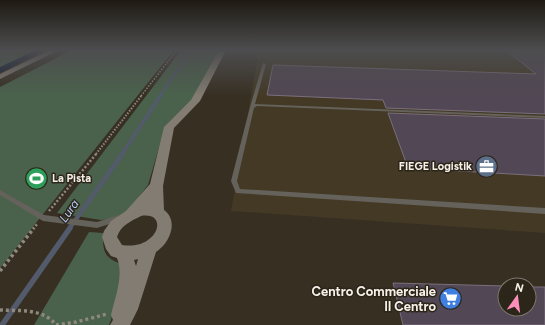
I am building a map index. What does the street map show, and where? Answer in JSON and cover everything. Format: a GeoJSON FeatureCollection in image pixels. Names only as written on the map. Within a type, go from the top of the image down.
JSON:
{"type":"FeatureCollection","features":[{"type":"Feature","properties":{"kind":"street"},"geometry":{"type":"LineString","coordinates":[[0,77],[25,65]]}},
{"type":"Feature","properties":{"kind":"street"},"geometry":{"type":"LineString","coordinates":[[157,212],[156,186],[169,127],[195,101],[215,65]]}},
{"type":"Feature","properties":{"kind":"street"},"geometry":{"type":"LineString","coordinates":[[128,215],[143,210],[157,212],[166,221],[166,228],[163,236],[149,250],[140,253],[124,254],[117,252],[112,248],[110,237],[115,226],[128,215],[156,186]]}},
{"type":"Feature","properties":{"kind":"street"},"geometry":{"type":"LineString","coordinates":[[120,321],[129,309],[149,250]]}},
{"type":"Feature","properties":{"kind":"street"},"geometry":{"type":"LineString","coordinates":[[120,321],[128,266],[124,254]]}},
{"type":"Feature","properties":{"kind":"lane"},"geometry":{"type":"LineString","coordinates":[[264,65],[234,181],[238,191],[545,211]]}},
{"type":"Feature","properties":{"kind":"lane"},"geometry":{"type":"LineString","coordinates":[[252,107],[256,105],[545,117]]}},
{"type":"Feature","properties":{"kind":"lane"},"geometry":{"type":"LineString","coordinates":[[0,192],[46,219],[97,224],[128,215]]}},
{"type":"Feature","properties":{"kind":"lane"},"geometry":{"type":"LineString","coordinates":[[97,224],[110,237]]}},
{"type":"Feature","properties":{"kind":"path"},"geometry":{"type":"LineString","coordinates":[[0,271],[46,219],[165,65]]}},
{"type":"Feature","properties":{"kind":"path"},"geometry":{"type":"LineString","coordinates":[[0,310],[49,315],[53,319],[55,325],[76,322],[111,313],[120,321]]}},
{"type":"Feature","properties":{"kind":"shaded area"},"geometry":{"type":"Polygon","coordinates":[[[256,65],[545,65],[545,233],[231,211],[256,65]]]}},
{"type":"Feature","properties":{"kind":"green space","name":"La Pista"},"geometry":{"type":"Polygon","coordinates":[[[42,65],[162,65],[0,268],[0,87],[42,65]]]}},
{"type":"Feature","properties":{"kind":"green space"},"geometry":{"type":"Polygon","coordinates":[[[169,65],[211,65],[191,101],[165,127],[148,185],[127,212],[112,219],[101,220],[57,213],[169,65]]]}},
{"type":"Feature","properties":{"kind":"green space"},"geometry":{"type":"Polygon","coordinates":[[[89,232],[103,233],[105,253],[111,259],[121,264],[121,292],[109,325],[34,325],[89,232]]]}},
{"type":"Feature","properties":{"kind":"building"},"geometry":{"type":"Polygon","coordinates":[[[273,65],[536,74],[525,65],[545,65],[545,114],[386,108],[383,100],[267,95],[273,65]]]}},
{"type":"Feature","properties":{"kind":"building"},"geometry":{"type":"Polygon","coordinates":[[[388,113],[545,119],[545,176],[408,168],[388,113]]]}},
{"type":"Feature","properties":{"kind":"building","name":"Centro Commerciale Il Centro"},"geometry":{"type":"Polygon","coordinates":[[[393,283],[497,286],[497,317],[537,317],[537,287],[545,287],[545,325],[403,325],[393,283]]]}},
{"type":"Feature","properties":{"kind":"waterway"},"geometry":{"type":"LineString","coordinates":[[0,70],[10,65]]}},
{"type":"Feature","properties":{"kind":"waterway","name":"Lura"},"geometry":{"type":"LineString","coordinates":[[160,96],[182,65]]}},
{"type":"Feature","properties":{"kind":"waterway","name":"Lura"},"geometry":{"type":"LineString","coordinates":[[122,154],[161,95]]}},
{"type":"Feature","properties":{"kind":"waterway","name":"Lura"},"geometry":{"type":"LineString","coordinates":[[69,229],[123,153]]}},
{"type":"Feature","properties":{"kind":"waterway","name":"Lura"},"geometry":{"type":"LineString","coordinates":[[2,325],[70,228]]}},
{"type":"Feature","properties":{"kind":"place","name":"FIEGE Logistik"},"geometry":{"type":"Point","coordinates":[487,166]}},
{"type":"Feature","properties":{"kind":"place","name":"La Pista"},"geometry":{"type":"Point","coordinates":[36,178]}},
{"type":"Feature","properties":{"kind":"place","name":"Centro Commerciale Il Centro"},"geometry":{"type":"Point","coordinates":[451,298]}}]}
